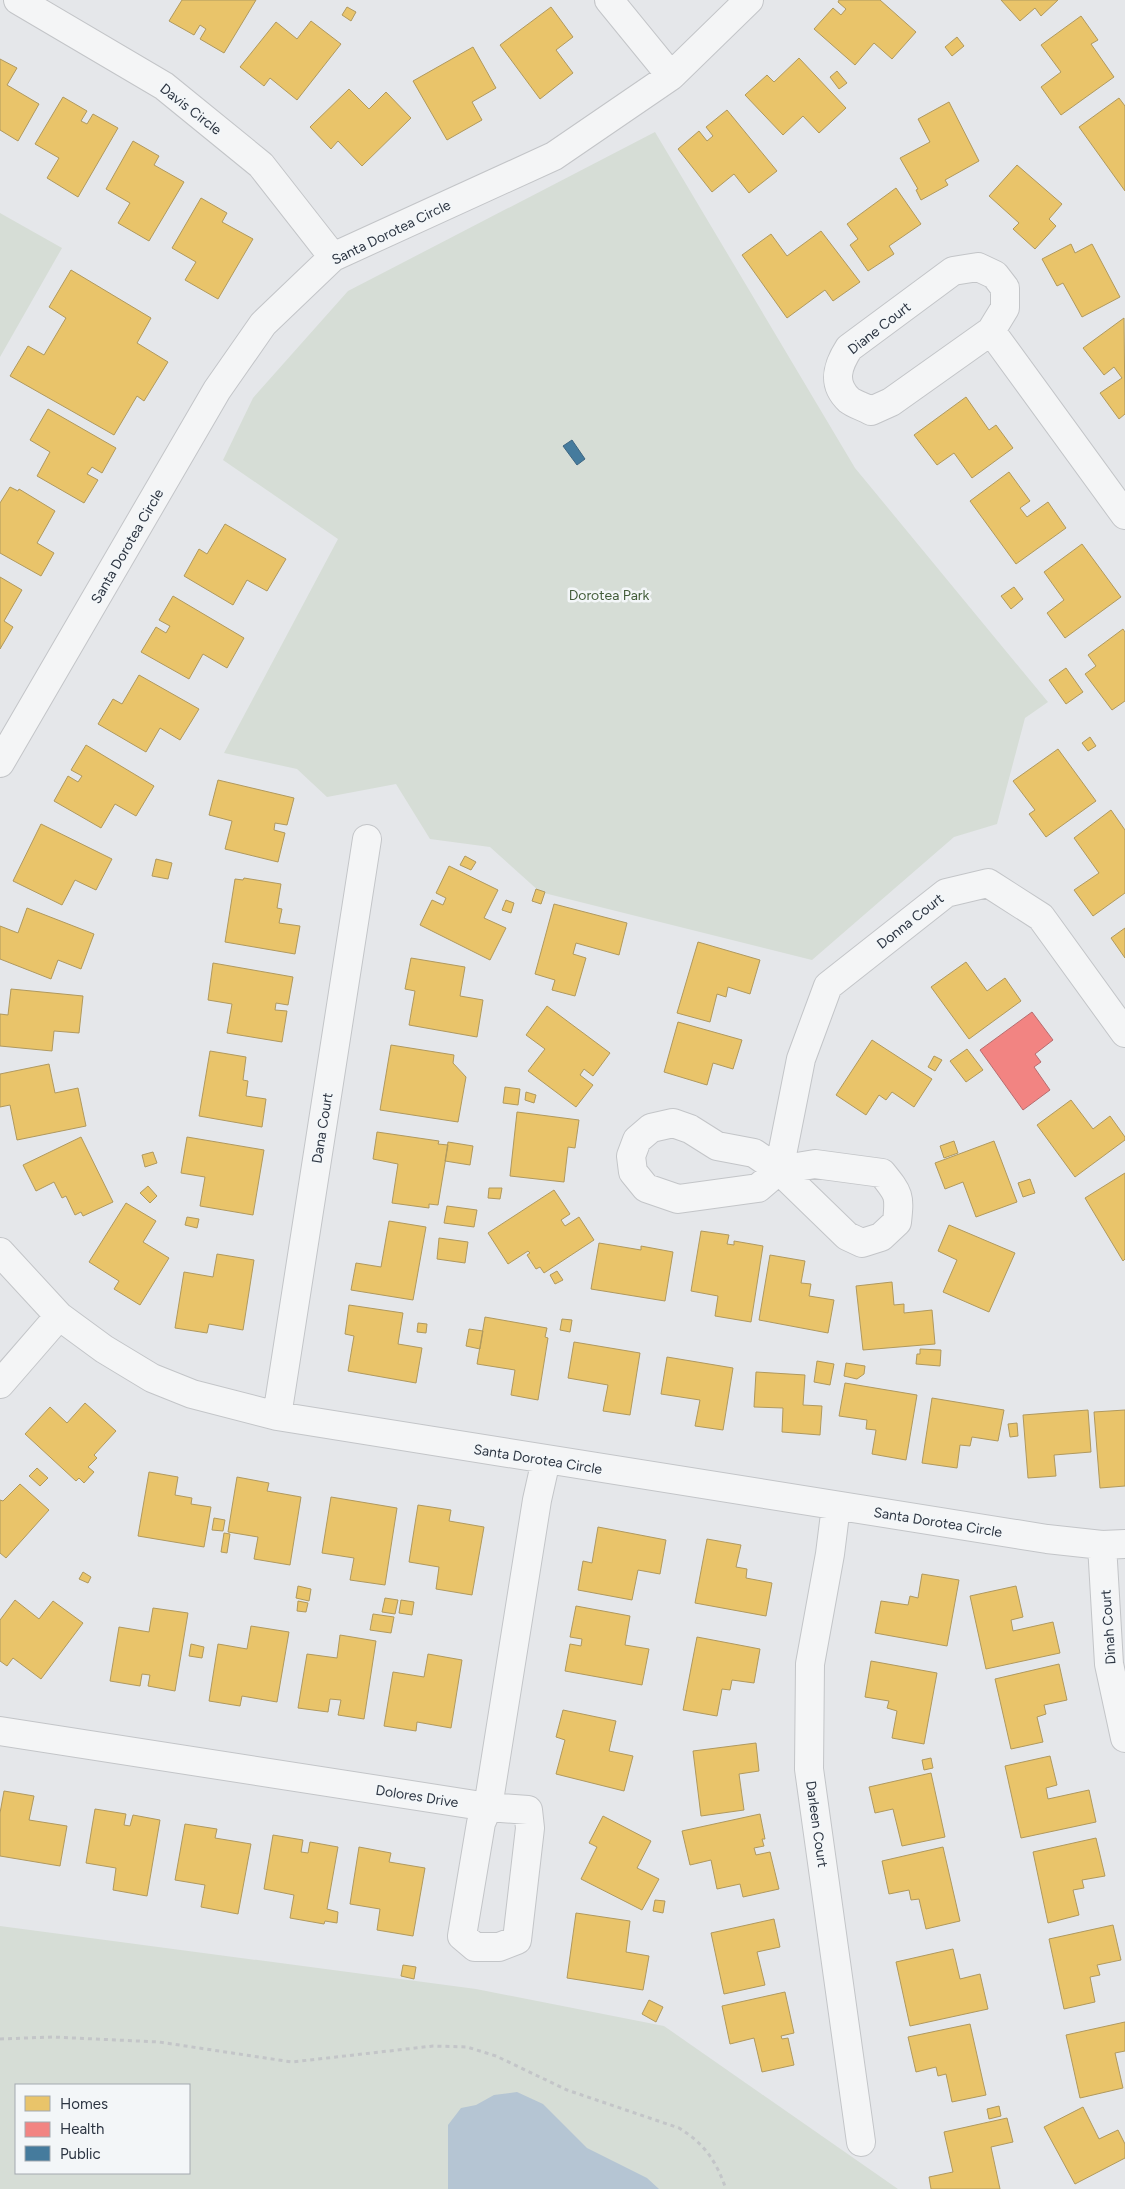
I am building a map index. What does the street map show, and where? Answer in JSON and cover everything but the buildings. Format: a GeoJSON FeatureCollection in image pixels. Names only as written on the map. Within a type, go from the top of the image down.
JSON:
{"type":"FeatureCollection","features":[{"type":"Feature","properties":{"kind":"street","name":"Davis Circle"},"geometry":{"type":"LineString","coordinates":[[18,0],[164,86],[262,165],[333,256]]}},
{"type":"Feature","properties":{"kind":"street"},"geometry":{"type":"LineString","coordinates":[[609,0],[671,76]]}},
{"type":"Feature","properties":{"kind":"street","name":"Santa Dorotea Circle"},"geometry":{"type":"LineString","coordinates":[[0,763],[217,390],[264,324],[333,256],[554,156],[671,76],[749,0]]}},
{"type":"Feature","properties":{"kind":"street","name":"Diane Court"},"geometry":{"type":"LineString","coordinates":[[978,267],[995,275],[1005,288],[1006,308],[991,331],[891,402],[871,410],[849,400],[838,381],[839,364],[849,348],[953,271],[978,267]]}},
{"type":"Feature","properties":{"kind":"street"},"geometry":{"type":"LineString","coordinates":[[991,331],[1125,515]]}},
{"type":"Feature","properties":{"kind":"street","name":"Dana Court"},"geometry":{"type":"LineString","coordinates":[[276,1416],[367,839]]}},
{"type":"Feature","properties":{"kind":"street","name":"Donna Court"},"geometry":{"type":"LineString","coordinates":[[779,1170],[801,1059],[828,986],[946,893],[988,883],[1041,917],[1125,1033]]}},
{"type":"Feature","properties":{"kind":"street"},"geometry":{"type":"LineString","coordinates":[[673,1123],[690,1129],[717,1146],[754,1153],[779,1170],[758,1188],[678,1199],[646,1188],[633,1172],[631,1156],[637,1140],[651,1128],[673,1123]]}},
{"type":"Feature","properties":{"kind":"street","name":"Santa Dorotea Circle"},"geometry":{"type":"LineString","coordinates":[[0,1252],[59,1316],[104,1348],[152,1378],[192,1394],[276,1416],[546,1460],[1046,1539],[1113,1544]]}},
{"type":"Feature","properties":{"kind":"street"},"geometry":{"type":"LineString","coordinates":[[0,1384],[59,1316]]}},
{"type":"Feature","properties":{"kind":"street"},"geometry":{"type":"LineString","coordinates":[[488,1807],[537,1500],[546,1460]]}},
{"type":"Feature","properties":{"kind":"street","name":"Darleen Court"},"geometry":{"type":"LineString","coordinates":[[836,1506],[830,1554],[810,1664],[809,1769],[861,2142]]}},
{"type":"Feature","properties":{"kind":"street","name":"Dinah Court"},"geometry":{"type":"LineString","coordinates":[[1113,1544],[1109,1664],[1125,1738]]}},
{"type":"Feature","properties":{"kind":"street","name":"Dolores Drive"},"geometry":{"type":"LineString","coordinates":[[0,1731],[488,1807],[528,1810],[530,1828],[517,1940],[499,1947],[475,1947],[462,1936],[481,1823],[488,1807]]}},
{"type":"Feature","properties":{"kind":"path"},"geometry":{"type":"LineString","coordinates":[[0,2039],[52,2037],[159,2042],[292,2062],[433,2046],[467,2048],[496,2056],[567,2090],[679,2128],[693,2136],[707,2149],[726,2189]]}},
{"type":"Feature","properties":{"kind":"green space","name":"Dorotea Park"},"geometry":{"type":"Polygon","coordinates":[[[655,132],[855,468],[1048,702],[1025,718],[997,824],[954,837],[812,960],[540,892],[490,847],[430,839],[396,784],[327,797],[297,769],[224,753],[338,539],[223,460],[253,398],[348,291],[655,132]]]}},
{"type":"Feature","properties":{"kind":"green space"},"geometry":{"type":"Polygon","coordinates":[[[0,213],[62,248],[0,357],[0,213]]]}},
{"type":"Feature","properties":{"kind":"green space"},"geometry":{"type":"Polygon","coordinates":[[[0,1926],[476,1989],[664,2026],[898,2189],[0,2189],[0,1926]]]}},
{"type":"Feature","properties":{"kind":"water"},"geometry":{"type":"Polygon","coordinates":[[[517,2092],[543,2104],[587,2148],[647,2178],[659,2189],[448,2189],[448,2125],[461,2108],[476,2105],[494,2095],[517,2092]]]}}]}
